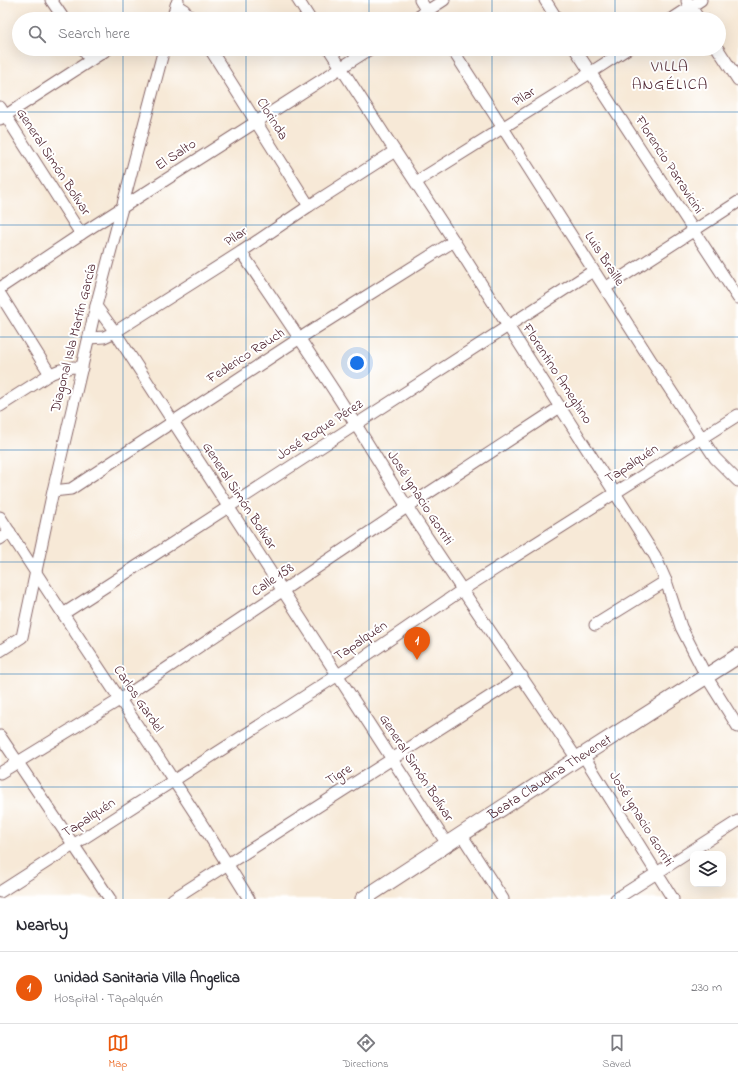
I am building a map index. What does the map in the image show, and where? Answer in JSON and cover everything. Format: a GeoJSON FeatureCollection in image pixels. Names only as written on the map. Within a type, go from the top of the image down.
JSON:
{"type":"FeatureCollection","features":[{"type":"Feature","properties":{"kind":"main road","name":"Beata Claudina Thevenet"},"geometry":{"type":"LineString","coordinates":[[363,899],[738,656]]}},
{"type":"Feature","properties":{"kind":"street"},"geometry":{"type":"LineString","coordinates":[[51,0],[59,12]]}},
{"type":"Feature","properties":{"kind":"street"},"geometry":{"type":"LineString","coordinates":[[298,0],[306,12]]}},
{"type":"Feature","properties":{"kind":"street"},"geometry":{"type":"LineString","coordinates":[[420,0],[427,12]]}},
{"type":"Feature","properties":{"kind":"street"},"geometry":{"type":"LineString","coordinates":[[432,12],[444,0]]}},
{"type":"Feature","properties":{"kind":"street"},"geometry":{"type":"LineString","coordinates":[[545,0],[553,12]]}},
{"type":"Feature","properties":{"kind":"street"},"geometry":{"type":"LineString","coordinates":[[679,12],[689,3],[701,0]]}},
{"type":"Feature","properties":{"kind":"street"},"geometry":{"type":"LineString","coordinates":[[174,12],[177,2]]}},
{"type":"Feature","properties":{"kind":"street"},"geometry":{"type":"LineString","coordinates":[[177,2],[186,12]]}},
{"type":"Feature","properties":{"kind":"street"},"geometry":{"type":"LineString","coordinates":[[689,3],[695,12]]}},
{"type":"Feature","properties":{"kind":"street"},"geometry":{"type":"LineString","coordinates":[[87,56],[90,60]]}},
{"type":"Feature","properties":{"kind":"street"},"geometry":{"type":"LineString","coordinates":[[2,114],[97,56]]}},
{"type":"Feature","properties":{"kind":"street","name":"Diagonal Isla Martín García"},"geometry":{"type":"LineString","coordinates":[[0,652],[22,637],[53,491],[96,306],[162,56]]}},
{"type":"Feature","properties":{"kind":"street","name":"Clorinda"},"geometry":{"type":"LineString","coordinates":[[214,56],[309,206]]}},
{"type":"Feature","properties":{"kind":"street","name":"Florentino Ameghino"},"geometry":{"type":"LineString","coordinates":[[333,56],[454,241],[655,556],[666,581],[681,627],[706,676],[738,727]]}},
{"type":"Feature","properties":{"kind":"street","name":"El Salto"},"geometry":{"type":"LineString","coordinates":[[0,288],[81,234],[359,56]]}},
{"type":"Feature","properties":{"kind":"street","name":"Luis Braille"},"geometry":{"type":"LineString","coordinates":[[457,56],[594,270],[604,288],[715,458],[738,481]]}},
{"type":"Feature","properties":{"kind":"street","name":"Florencio Parravicini"},"geometry":{"type":"LineString","coordinates":[[579,56],[738,298]]}},
{"type":"Feature","properties":{"kind":"street","name":"Pilar"},"geometry":{"type":"LineString","coordinates":[[416,182],[616,56]]}},
{"type":"Feature","properties":{"kind":"street"},"geometry":{"type":"LineString","coordinates":[[723,56],[738,80]]}},
{"type":"Feature","properties":{"kind":"street","name":"General Simón Bolívar"},"geometry":{"type":"LineString","coordinates":[[2,114],[81,234]]}},
{"type":"Feature","properties":{"kind":"street","name":"Pilar"},"geometry":{"type":"LineString","coordinates":[[89,338],[104,338],[115,332],[242,252],[309,206],[395,151]]}},
{"type":"Feature","properties":{"kind":"street"},"geometry":{"type":"LineString","coordinates":[[604,288],[738,202]]}},
{"type":"Feature","properties":{"kind":"street","name":"Federico Rauch"},"geometry":{"type":"LineString","coordinates":[[53,491],[71,489],[300,338],[454,241]]}},
{"type":"Feature","properties":{"kind":"street","name":"José Ignacio Gorriti"},"geometry":{"type":"LineString","coordinates":[[242,252],[356,424],[407,507],[462,590],[580,757],[673,899]]}},
{"type":"Feature","properties":{"kind":"street","name":"José Roque Pérez"},"geometry":{"type":"LineString","coordinates":[[63,614],[594,270]]}},
{"type":"Feature","properties":{"kind":"street"},"geometry":{"type":"LineString","coordinates":[[0,294],[50,374]]}},
{"type":"Feature","properties":{"kind":"street","name":"General Simón Bolívar"},"geometry":{"type":"LineString","coordinates":[[96,306],[115,332],[447,844]]}},
{"type":"Feature","properties":{"kind":"street"},"geometry":{"type":"LineString","coordinates":[[0,406],[50,374],[66,369],[82,368]]}},
{"type":"Feature","properties":{"kind":"street","name":"Calle 158"},"geometry":{"type":"LineString","coordinates":[[0,773],[121,699],[407,507],[560,408]]}},
{"type":"Feature","properties":{"kind":"street","name":"Tapalquén"},"geometry":{"type":"LineString","coordinates":[[0,892],[338,675],[462,590],[738,415]]}},
{"type":"Feature","properties":{"kind":"street","name":"Carlos Gardel"},"geometry":{"type":"LineString","coordinates":[[0,517],[174,780],[249,899]]}},
{"type":"Feature","properties":{"kind":"street"},"geometry":{"type":"LineString","coordinates":[[0,539],[10,532]]}},
{"type":"Feature","properties":{"kind":"street"},"geometry":{"type":"LineString","coordinates":[[595,625],[666,581]]}},
{"type":"Feature","properties":{"kind":"street","name":"Tigre"},"geometry":{"type":"LineString","coordinates":[[173,899],[522,676]]}},
{"type":"Feature","properties":{"kind":"street"},"geometry":{"type":"LineString","coordinates":[[0,736],[110,899]]}},
{"type":"Feature","properties":{"kind":"street"},"geometry":{"type":"LineString","coordinates":[[616,899],[738,821]]}},
{"type":"Feature","properties":{"kind":"street"},"geometry":{"type":"LineString","coordinates":[[462,834],[503,899]]}},
{"type":"Feature","properties":{"kind":"place","name":"Unidad Sanitaria Villa Angelica"},"geometry":{"type":"Point","coordinates":[417,660]}},
{"type":"Feature","properties":{"kind":"district","name":"VILLA ANGÉLICA"},"geometry":{"type":"Point","coordinates":[670,76]}}]}
